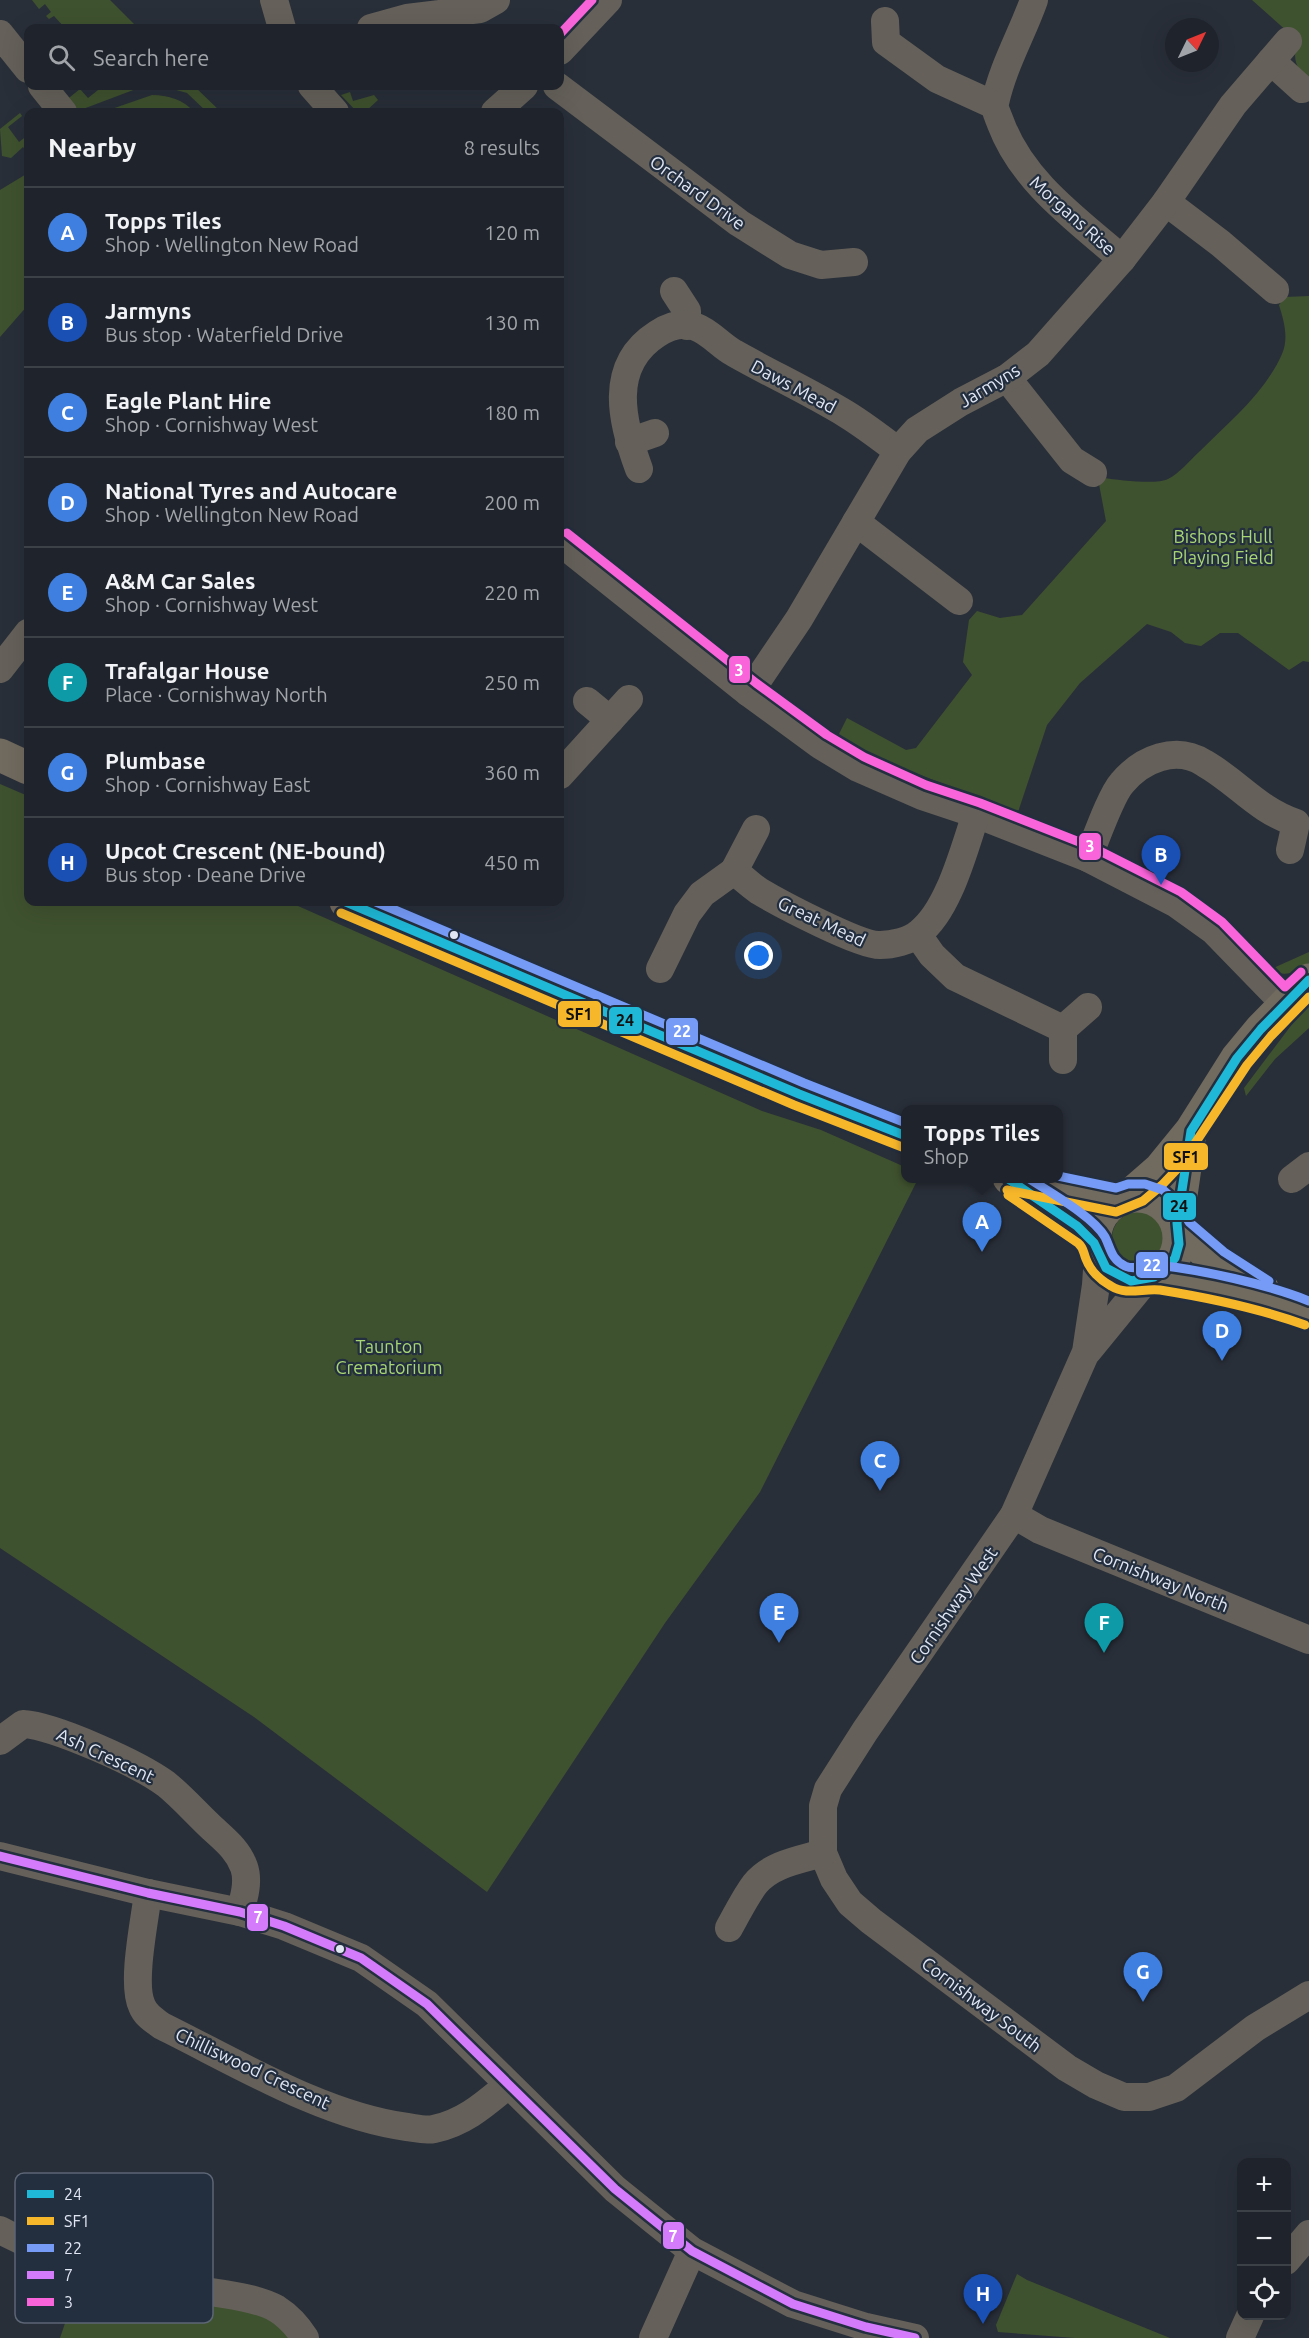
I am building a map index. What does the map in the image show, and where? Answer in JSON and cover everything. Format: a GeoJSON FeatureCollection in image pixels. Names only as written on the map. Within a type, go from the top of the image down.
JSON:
{"type":"FeatureCollection","features":[{"type":"Feature","properties":{"kind":"main road"},"geometry":{"type":"LineString","coordinates":[[0,755],[24,766]]}},
{"type":"Feature","properties":{"kind":"main road"},"geometry":{"type":"LineString","coordinates":[[355,906],[799,1094],[901,1134]]}},
{"type":"Feature","properties":{"kind":"main road"},"geometry":{"type":"LineString","coordinates":[[1096,1249],[1094,1232],[1102,1213],[1160,1169],[1191,1131],[1237,1058],[1309,980]]}},
{"type":"Feature","properties":{"kind":"main road"},"geometry":{"type":"LineString","coordinates":[[1150,1279],[1166,1269],[1175,1258],[1179,1244],[1178,1226],[1191,1131]]}},
{"type":"Feature","properties":{"kind":"main road"},"geometry":{"type":"LineString","coordinates":[[1013,1183],[1077,1226],[1096,1249],[1106,1268],[1118,1276],[1131,1281],[1150,1279],[1297,1309]]}},
{"type":"Feature","properties":{"kind":"main road"},"geometry":{"type":"LineString","coordinates":[[1031,1183],[1123,1198],[1144,1196],[1158,1201],[1169,1210],[1178,1226],[1217,1262],[1297,1309]]}},
{"type":"Feature","properties":{"kind":"street"},"geometry":{"type":"LineString","coordinates":[[274,0],[281,24]]}},
{"type":"Feature","properties":{"kind":"street"},"geometry":{"type":"LineString","coordinates":[[385,24],[407,18],[480,9],[496,0]]}},
{"type":"Feature","properties":{"kind":"street"},"geometry":{"type":"LineString","coordinates":[[564,47],[608,0]]}},
{"type":"Feature","properties":{"kind":"street"},"geometry":{"type":"LineString","coordinates":[[885,21],[886,42],[937,79],[994,105],[1010,55],[1034,0]]}},
{"type":"Feature","properties":{"kind":"street"},"geometry":{"type":"LineString","coordinates":[[0,34],[24,64]]}},
{"type":"Feature","properties":{"kind":"street","name":"Jarmyns"},"geometry":{"type":"LineString","coordinates":[[749,693],[799,619],[898,451],[917,430],[961,402],[1007,378],[1038,354],[1122,259],[1166,202],[1233,105],[1280,51],[1302,88]]}},
{"type":"Feature","properties":{"kind":"street"},"geometry":{"type":"LineString","coordinates":[[45,90],[60,108]]}},
{"type":"Feature","properties":{"kind":"street"},"geometry":{"type":"LineString","coordinates":[[316,90],[331,108]]}},
{"type":"Feature","properties":{"kind":"street"},"geometry":{"type":"LineString","coordinates":[[499,108],[520,90]]}},
{"type":"Feature","properties":{"kind":"street","name":"Orchard Drive"},"geometry":{"type":"LineString","coordinates":[[561,90],[739,223],[790,255],[821,265],[854,262]]}},
{"type":"Feature","properties":{"kind":"street","name":"Morgans Rise"},"geometry":{"type":"LineString","coordinates":[[994,105],[1008,141],[1025,170],[1053,199],[1122,259]]}},
{"type":"Feature","properties":{"kind":"street"},"geometry":{"type":"LineString","coordinates":[[1166,202],[1220,243],[1260,286]]}},
{"type":"Feature","properties":{"kind":"street"},"geometry":{"type":"LineString","coordinates":[[639,470],[642,438],[623,415],[623,390],[628,367],[637,351],[648,340],[678,324],[687,326],[687,311],[674,291]]}},
{"type":"Feature","properties":{"kind":"street","name":"Daws Mead"},"geometry":{"type":"LineString","coordinates":[[687,326],[696,327],[730,351],[845,413],[898,451]]}},
{"type":"Feature","properties":{"kind":"street"},"geometry":{"type":"LineString","coordinates":[[1007,378],[1074,468]]}},
{"type":"Feature","properties":{"kind":"street"},"geometry":{"type":"LineString","coordinates":[[856,522],[945,597]]}},
{"type":"Feature","properties":{"kind":"street"},"geometry":{"type":"LineString","coordinates":[[564,545],[790,725],[858,768],[922,796],[976,814],[1088,858],[1175,903],[1214,931],[1285,1004]]}},
{"type":"Feature","properties":{"kind":"street"},"geometry":{"type":"LineString","coordinates":[[0,669],[24,638]]}},
{"type":"Feature","properties":{"kind":"street"},"geometry":{"type":"LineString","coordinates":[[564,771],[629,699]]}},
{"type":"Feature","properties":{"kind":"street"},"geometry":{"type":"LineString","coordinates":[[587,701],[610,720]]}},
{"type":"Feature","properties":{"kind":"street"},"geometry":{"type":"LineString","coordinates":[[1088,858],[1121,784],[1155,757],[1177,754],[1202,761],[1229,779],[1258,804],[1299,827]]}},
{"type":"Feature","properties":{"kind":"street"},"geometry":{"type":"LineString","coordinates":[[976,814],[956,877],[938,911],[918,935],[932,955],[955,977],[1063,1029]]}},
{"type":"Feature","properties":{"kind":"street"},"geometry":{"type":"LineString","coordinates":[[660,969],[691,930],[702,894],[734,871],[756,830]]}},
{"type":"Feature","properties":{"kind":"street","name":"Great Mead"},"geometry":{"type":"LineString","coordinates":[[734,871],[758,890],[856,939],[878,946],[918,935]]}},
{"type":"Feature","properties":{"kind":"street"},"geometry":{"type":"LineString","coordinates":[[1063,1060],[1063,1029],[1088,1007]]}},
{"type":"Feature","properties":{"kind":"street","name":"Cornishway West"},"geometry":{"type":"LineString","coordinates":[[1086,1352],[1096,1285],[1096,1249]]}},
{"type":"Feature","properties":{"kind":"street","name":"Cornishway West"},"geometry":{"type":"LineString","coordinates":[[822,1853],[823,1806],[828,1789],[865,1731],[1014,1515],[1086,1352],[1131,1296],[1150,1279]]}},
{"type":"Feature","properties":{"kind":"street","name":"Cornishway North"},"geometry":{"type":"LineString","coordinates":[[1014,1515],[1040,1530],[1309,1640]]}},
{"type":"Feature","properties":{"kind":"street","name":"Ash Crescent"},"geometry":{"type":"LineString","coordinates":[[0,1742],[23,1724],[38,1725],[57,1731],[131,1764],[165,1783],[238,1853],[245,1869],[246,1892],[240,1912]]}},
{"type":"Feature","properties":{"kind":"street"},"geometry":{"type":"LineString","coordinates":[[729,1928],[756,1883],[768,1872],[782,1865],[822,1853]]}},
{"type":"Feature","properties":{"kind":"street","name":"Cornishway South"},"geometry":{"type":"LineString","coordinates":[[822,1853],[834,1879],[850,1903],[871,1921],[1067,2068],[1096,2085],[1124,2097],[1149,2097],[1176,2088],[1255,2028],[1309,1995]]}},
{"type":"Feature","properties":{"kind":"street"},"geometry":{"type":"LineString","coordinates":[[0,1856],[148,1893],[240,1912],[284,1926],[361,1958],[427,2004],[615,2189],[692,2251],[793,2304],[866,2327],[915,2338]]}},
{"type":"Feature","properties":{"kind":"street","name":"Chilliswood Crescent"},"geometry":{"type":"LineString","coordinates":[[148,1893],[138,1993],[141,2006],[149,2017],[162,2026],[299,2094],[379,2123],[431,2130],[455,2123],[476,2111],[508,2085]]}},
{"type":"Feature","properties":{"kind":"street"},"geometry":{"type":"LineString","coordinates":[[0,2230],[15,2236]]}},
{"type":"Feature","properties":{"kind":"street"},"geometry":{"type":"LineString","coordinates":[[1291,2256],[1309,2234]]}},
{"type":"Feature","properties":{"kind":"street"},"geometry":{"type":"LineString","coordinates":[[652,2338],[692,2251]]}},
{"type":"Feature","properties":{"kind":"street"},"geometry":{"type":"LineString","coordinates":[[213,2293],[258,2301],[276,2308],[290,2319],[305,2338]]}},
{"type":"Feature","properties":{"kind":"street"},"geometry":{"type":"LineString","coordinates":[[1239,2338],[1249,2320]]}},
{"type":"Feature","properties":{"kind":"green space"},"geometry":{"type":"Polygon","coordinates":[[[32,0],[110,0],[134,24],[61,24],[54,16],[49,19],[46,16],[51,12],[45,4],[39,9],[32,0]]]}},
{"type":"Feature","properties":{"kind":"green space"},"geometry":{"type":"Polygon","coordinates":[[[1252,0],[1309,0],[1309,83],[1296,64],[1295,54],[1299,42],[1252,0]]]}},
{"type":"Feature","properties":{"kind":"green space"},"geometry":{"type":"Polygon","coordinates":[[[79,90],[88,98],[98,90],[133,90],[86,108],[74,108],[65,101],[79,90]]]}},
{"type":"Feature","properties":{"kind":"green space"},"geometry":{"type":"Polygon","coordinates":[[[176,90],[198,90],[217,108],[203,108],[187,93],[176,90]]]}},
{"type":"Feature","properties":{"kind":"green space"},"geometry":{"type":"Polygon","coordinates":[[[350,92],[353,101],[374,95],[378,100],[369,108],[353,108],[341,95],[350,92]]]}},
{"type":"Feature","properties":{"kind":"green space"},"geometry":{"type":"Polygon","coordinates":[[[152,95],[175,99],[190,108],[115,108],[152,95]]]}},
{"type":"Feature","properties":{"kind":"green space"},"geometry":{"type":"Polygon","coordinates":[[[20,113],[22,116],[8,127],[19,142],[24,138],[24,148],[11,158],[2,156],[0,129],[20,113]]]}},
{"type":"Feature","properties":{"kind":"green space"},"geometry":{"type":"Polygon","coordinates":[[[24,175],[24,310],[0,337],[0,190],[24,175]]]}},
{"type":"Feature","properties":{"kind":"green space","name":"Bishops Hull Playing Field"},"geometry":{"type":"Polygon","coordinates":[[[1309,296],[1309,662],[1303,661],[1289,670],[1238,633],[1220,633],[1201,646],[1185,643],[1171,632],[1147,624],[1080,683],[1047,725],[1018,812],[902,768],[843,741],[838,736],[847,718],[906,750],[916,748],[972,675],[963,662],[969,620],[977,611],[1000,618],[1022,615],[1106,521],[1099,484],[1104,478],[1137,482],[1163,481],[1184,467],[1245,406],[1275,368],[1285,342],[1284,323],[1279,305],[1285,297],[1309,296]]]}},
{"type":"Feature","properties":{"kind":"green space","name":"Taunton Crematorium"},"geometry":{"type":"Polygon","coordinates":[[[0,784],[24,794],[24,906],[298,906],[762,1111],[821,1130],[901,1165],[901,1183],[916,1183],[760,1492],[665,1623],[487,1892],[254,1717],[0,1548],[0,784]]]}},
{"type":"Feature","properties":{"kind":"green space"},"geometry":{"type":"Polygon","coordinates":[[[1309,952],[1309,966],[1285,974],[1269,970],[1309,952]]]}},
{"type":"Feature","properties":{"kind":"green space"},"geometry":{"type":"Polygon","coordinates":[[[1309,1005],[1309,1028],[1275,1059],[1246,1096],[1244,1088],[1309,1005]]]}},
{"type":"Feature","properties":{"kind":"green space"},"geometry":{"type":"Polygon","coordinates":[[[1133,1212],[1143,1212],[1157,1219],[1164,1238],[1157,1257],[1143,1264],[1133,1264],[1123,1260],[1116,1253],[1112,1243],[1112,1233],[1116,1223],[1123,1216],[1133,1212]]]}},
{"type":"Feature","properties":{"kind":"green space"},"geometry":{"type":"Polygon","coordinates":[[[1017,2274],[1170,2338],[1075,2338],[998,2332],[996,2325],[1017,2274]]]}},
{"type":"Feature","properties":{"kind":"green space"},"geometry":{"type":"Polygon","coordinates":[[[213,2297],[257,2306],[297,2338],[60,2338],[65,2323],[213,2323],[213,2297]]]}},
{"type":"Feature","properties":{"kind":"transit line","name":"3"},"geometry":{"type":"LineString","coordinates":[[564,30],[592,0]]}},
{"type":"Feature","properties":{"kind":"transit line","name":"3"},"geometry":{"type":"LineString","coordinates":[[567,533],[756,683],[827,735],[864,757],[926,785],[980,803],[1092,847],[1181,892],[1222,922],[1285,987],[1301,972]]}},
{"type":"Feature","properties":{"kind":"transit line","name":"24"},"geometry":{"type":"LineString","coordinates":[[355,906],[799,1094],[901,1134]]}},
{"type":"Feature","properties":{"kind":"transit line","name":"22"},"geometry":{"type":"LineString","coordinates":[[385,906],[804,1083],[901,1121]]}},
{"type":"Feature","properties":{"kind":"transit line","name":"SF1"},"geometry":{"type":"LineString","coordinates":[[341,913],[794,1105],[901,1147]]}},
{"type":"Feature","properties":{"kind":"transit line","name":"24"},"geometry":{"type":"LineString","coordinates":[[1014,1183],[1077,1226],[1094,1243],[1106,1268],[1131,1281],[1154,1277],[1166,1269],[1175,1258],[1179,1244],[1177,1223],[1191,1131],[1237,1058],[1261,1029],[1309,980]]}},
{"type":"Feature","properties":{"kind":"transit line","name":"SF1"},"geometry":{"type":"LineString","coordinates":[[1007,1190],[1116,1212],[1143,1201],[1180,1166],[1247,1065],[1271,1036],[1309,997]]}},
{"type":"Feature","properties":{"kind":"transit line","name":"22"},"geometry":{"type":"LineString","coordinates":[[1063,1177],[1116,1188],[1128,1184],[1145,1184],[1163,1190],[1178,1203],[1189,1222],[1224,1252],[1269,1281]]}},
{"type":"Feature","properties":{"kind":"transit line","name":"22"},"geometry":{"type":"LineString","coordinates":[[1036,1183],[1091,1221],[1105,1237],[1114,1257],[1125,1266],[1133,1268],[1157,1265],[1194,1270],[1254,1283],[1309,1301]]}},
{"type":"Feature","properties":{"kind":"transit line","name":"SF1"},"geometry":{"type":"LineString","coordinates":[[1008,1195],[1078,1243],[1093,1271],[1103,1281],[1117,1289],[1123,1291],[1160,1290],[1197,1296],[1305,1325]]}},
{"type":"Feature","properties":{"kind":"transit line","name":"7"},"geometry":{"type":"LineString","coordinates":[[0,1856],[148,1893],[240,1912],[284,1926],[361,1958],[427,2004],[615,2189],[692,2251],[793,2304],[866,2327],[915,2338]]}},
{"type":"Feature","properties":{"kind":"place","name":"Jarmyns"},"geometry":{"type":"Point","coordinates":[1161,885]}},
{"type":"Feature","properties":{"kind":"place","name":"Topps Tiles"},"geometry":{"type":"Point","coordinates":[982,1252]}},
{"type":"Feature","properties":{"kind":"place","name":"National Tyres and Autocare"},"geometry":{"type":"Point","coordinates":[1222,1361]}},
{"type":"Feature","properties":{"kind":"place","name":"Eagle Plant Hire"},"geometry":{"type":"Point","coordinates":[880,1491]}},
{"type":"Feature","properties":{"kind":"place","name":"A&M Car Sales"},"geometry":{"type":"Point","coordinates":[779,1643]}},
{"type":"Feature","properties":{"kind":"place","name":"Trafalgar House"},"geometry":{"type":"Point","coordinates":[1104,1653]}},
{"type":"Feature","properties":{"kind":"place","name":"Plumbase"},"geometry":{"type":"Point","coordinates":[1143,2002]}},
{"type":"Feature","properties":{"kind":"place","name":"Upcot Crescent (NE-bound)"},"geometry":{"type":"Point","coordinates":[983,2324]}}]}
